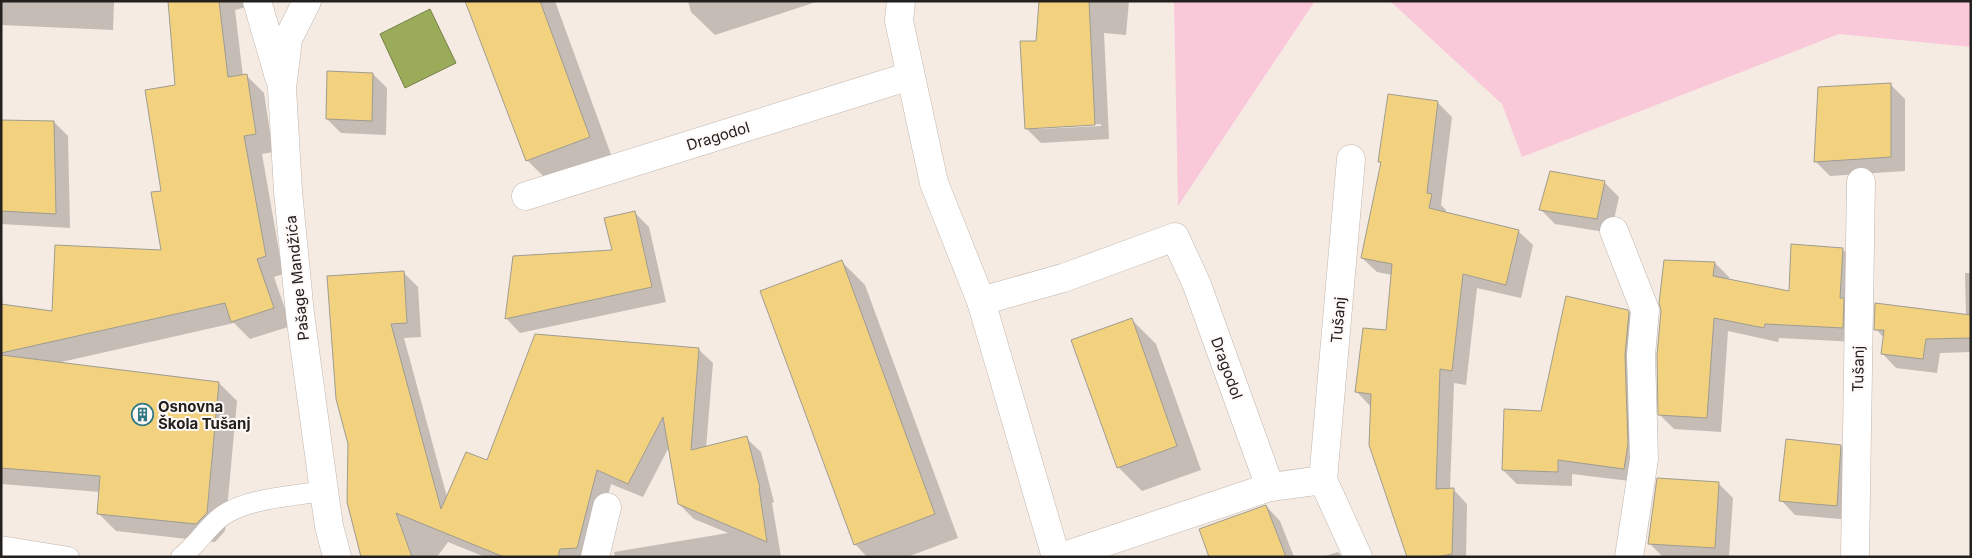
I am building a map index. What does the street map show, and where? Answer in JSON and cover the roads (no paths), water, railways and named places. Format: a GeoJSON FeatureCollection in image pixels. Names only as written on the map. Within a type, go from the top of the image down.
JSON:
{"type":"FeatureCollection","features":[{"type":"Feature","properties":{"kind":"street"},"geometry":{"type":"LineString","coordinates":[[257,1],[282,88]]}},
{"type":"Feature","properties":{"kind":"street","name":"Pašage Mandžića"},"geometry":{"type":"LineString","coordinates":[[307,1],[288,39],[282,88],[288,191],[299,304],[329,526],[337,557]]}},
{"type":"Feature","properties":{"kind":"street"},"geometry":{"type":"LineString","coordinates":[[901,1],[899,21],[934,183],[981,301],[1056,557]]}},
{"type":"Feature","properties":{"kind":"street","name":"Dragodol"},"geometry":{"type":"LineString","coordinates":[[526,196],[910,76]]}},
{"type":"Feature","properties":{"kind":"street","name":"Tušanj"},"geometry":{"type":"LineString","coordinates":[[1352,159],[1324,480],[1358,557]]}},
{"type":"Feature","properties":{"kind":"street","name":"Tušanj"},"geometry":{"type":"LineString","coordinates":[[1855,557],[1861,182]]}},
{"type":"Feature","properties":{"kind":"street"},"geometry":{"type":"LineString","coordinates":[[1614,231],[1645,310],[1641,355],[1644,459],[1629,557]]}},
{"type":"Feature","properties":{"kind":"street","name":"Dragodol"},"geometry":{"type":"LineString","coordinates":[[981,301],[1063,278],[1175,237],[1197,285],[1270,487]]}},
{"type":"Feature","properties":{"kind":"street"},"geometry":{"type":"LineString","coordinates":[[1061,557],[1270,487],[1324,480]]}},
{"type":"Feature","properties":{"kind":"street"},"geometry":{"type":"LineString","coordinates":[[595,557],[607,507]]}},
{"type":"Feature","properties":{"kind":"lane"},"geometry":{"type":"LineString","coordinates":[[181,557],[223,516],[238,508],[269,500],[324,491]]}},
{"type":"Feature","properties":{"kind":"lane"},"geometry":{"type":"LineString","coordinates":[[1,546],[68,557]]}},
{"type":"Feature","properties":{"kind":"place","name":"Osnovna Škola Tušanj"},"geometry":{"type":"Point","coordinates":[142,415]}}]}
